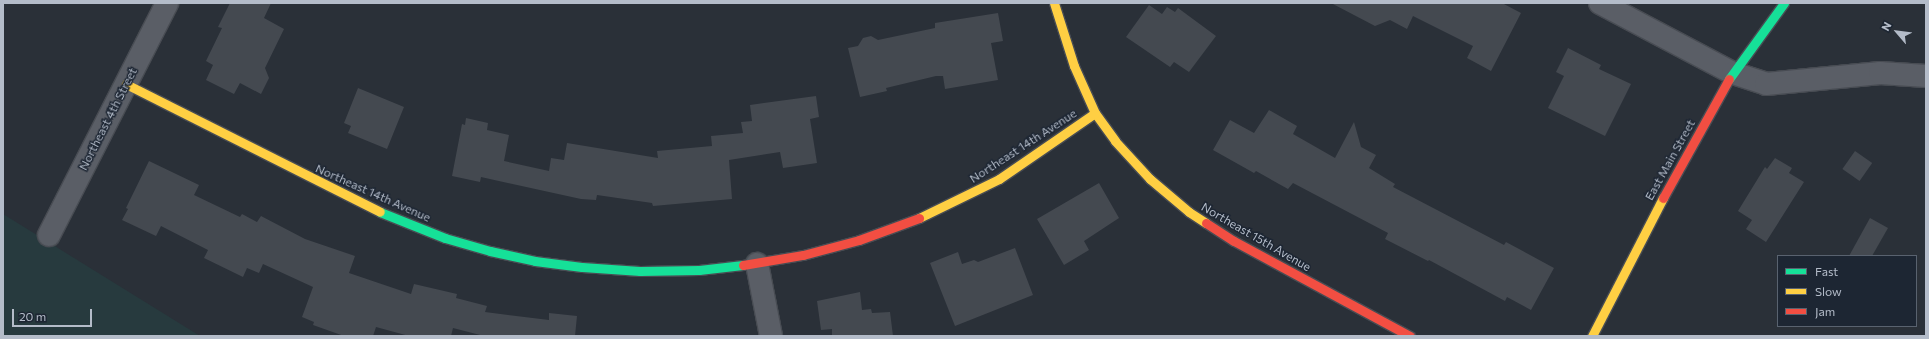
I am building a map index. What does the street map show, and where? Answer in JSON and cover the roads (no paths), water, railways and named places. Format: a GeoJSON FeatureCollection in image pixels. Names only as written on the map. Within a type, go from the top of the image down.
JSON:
{"type":"FeatureCollection","features":[{"type":"Feature","properties":{"kind":"street","name":"Northeast 4th Street"},"geometry":{"type":"LineString","coordinates":[[49,235],[166,3]]}},
{"type":"Feature","properties":{"kind":"street","name":"Northeast 15th Avenue"},"geometry":{"type":"LineString","coordinates":[[1054,3],[1074,66],[1095,113],[1115,140],[1150,179],[1189,212],[1234,240],[1410,336]]}},
{"type":"Feature","properties":{"kind":"street"},"geometry":{"type":"LineString","coordinates":[[1600,3],[1733,73],[1766,84],[1880,73],[1926,76]]}},
{"type":"Feature","properties":{"kind":"street","name":"East Main Street"},"geometry":{"type":"LineString","coordinates":[[1592,336],[1680,163],[1733,73],[1784,3]]}},
{"type":"Feature","properties":{"kind":"street","name":"Northeast 14th Avenue"},"geometry":{"type":"LineString","coordinates":[[126,84],[354,201],[401,222],[445,238],[490,251],[535,261],[582,268],[640,271],[698,270],[757,264],[803,255],[859,240],[917,219],[957,201],[998,179],[1095,113]]}},
{"type":"Feature","properties":{"kind":"street"},"geometry":{"type":"LineString","coordinates":[[757,264],[771,336]]}}]}
